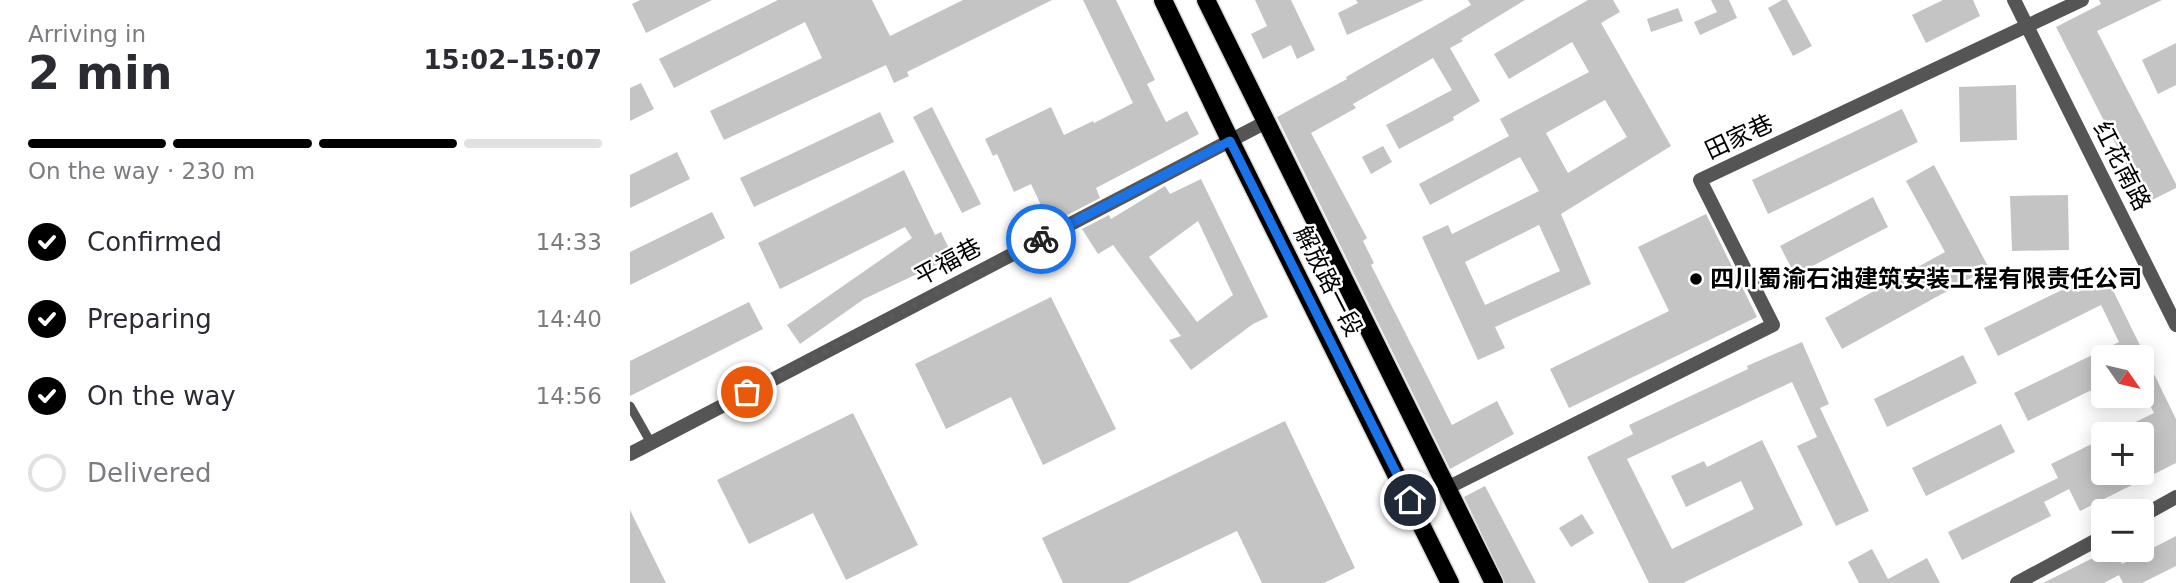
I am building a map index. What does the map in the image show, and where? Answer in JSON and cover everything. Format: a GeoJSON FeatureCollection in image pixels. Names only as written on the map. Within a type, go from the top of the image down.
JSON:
{"type":"FeatureCollection","features":[{"type":"Feature","properties":{"kind":"main road","name":"解放路一段"},"geometry":{"type":"LineString","coordinates":[[1163,0],[1230,141],[1451,583]]}},
{"type":"Feature","properties":{"kind":"main road","name":"解放路一段"},"geometry":{"type":"LineString","coordinates":[[1206,0],[1494,583]]}},
{"type":"Feature","properties":{"kind":"street","name":"红花南路"},"geometry":{"type":"LineString","coordinates":[[2014,0],[2176,325]]}},
{"type":"Feature","properties":{"kind":"street","name":"田家巷"},"geometry":{"type":"LineString","coordinates":[[1447,488],[1773,325],[1700,180],[2082,0]]}},
{"type":"Feature","properties":{"kind":"street","name":"平福巷"},"geometry":{"type":"LineString","coordinates":[[630,454],[1266,122]]}},
{"type":"Feature","properties":{"kind":"street"},"geometry":{"type":"LineString","coordinates":[[2154,509],[2176,497]]}},
{"type":"Feature","properties":{"kind":"street"},"geometry":{"type":"LineString","coordinates":[[2017,583],[2091,543]]}},
{"type":"Feature","properties":{"kind":"lane"},"geometry":{"type":"LineString","coordinates":[[630,406],[651,443]]}},
{"type":"Feature","properties":{"kind":"building"},"geometry":{"type":"Polygon","coordinates":[[[640,0],[712,0],[646,33],[632,4],[640,0]]]}},
{"type":"Feature","properties":{"kind":"building"},"geometry":{"type":"Polygon","coordinates":[[[778,0],[872,0],[890,36],[963,0],[1052,0],[907,72],[909,76],[894,83],[886,65],[724,140],[710,111],[822,58],[805,22],[674,88],[659,59],[778,0]]]}},
{"type":"Feature","properties":{"kind":"building"},"geometry":{"type":"Polygon","coordinates":[[[1083,0],[1116,0],[1155,80],[1147,84],[1166,122],[1187,111],[1199,134],[1096,188],[1100,198],[1050,224],[1031,184],[1014,192],[997,154],[993,156],[985,139],[1051,107],[1064,135],[1133,103],[1083,0]]]}},
{"type":"Feature","properties":{"kind":"building"},"geometry":{"type":"Polygon","coordinates":[[[1255,0],[1291,0],[1315,50],[1297,59],[1291,45],[1263,59],[1251,34],[1267,26],[1255,0]]]}},
{"type":"Feature","properties":{"kind":"building"},"geometry":{"type":"Polygon","coordinates":[[[1356,0],[1424,0],[1347,35],[1338,13],[1358,3],[1356,0]]]}},
{"type":"Feature","properties":{"kind":"building"},"geometry":{"type":"Polygon","coordinates":[[[1468,0],[1525,0],[1450,48],[1480,101],[1453,117],[1454,120],[1399,149],[1386,125],[1452,90],[1433,58],[1353,104],[1356,108],[1311,133],[1367,238],[1363,241],[1374,263],[1371,265],[1452,425],[1497,401],[1514,434],[1450,469],[1277,117],[1471,5],[1468,0]]]}},
{"type":"Feature","properties":{"kind":"building"},"geometry":{"type":"Polygon","coordinates":[[[1588,0],[1613,0],[1620,12],[1601,23],[1671,146],[1561,214],[1591,284],[1495,327],[1505,348],[1478,360],[1422,237],[1448,225],[1452,234],[1539,191],[1520,157],[1430,205],[1419,184],[1509,136],[1500,119],[1589,72],[1572,42],[1509,79],[1494,54],[1588,0]],[[1605,100],[1546,133],[1568,173],[1627,137],[1605,100]],[[1539,225],[1465,262],[1485,305],[1560,271],[1539,225]]]}},
{"type":"Feature","properties":{"kind":"building"},"geometry":{"type":"Polygon","coordinates":[[[1711,0],[1729,0],[1737,18],[1700,35],[1694,22],[1717,12],[1711,0]]]}},
{"type":"Feature","properties":{"kind":"building"},"geometry":{"type":"Polygon","coordinates":[[[1787,0],[1812,46],[1793,56],[1768,8],[1787,0]]]}},
{"type":"Feature","properties":{"kind":"building"},"geometry":{"type":"Polygon","coordinates":[[[1943,0],[1973,0],[1980,16],[1926,43],[1912,15],[1943,0]]]}},
{"type":"Feature","properties":{"kind":"building"},"geometry":{"type":"Polygon","coordinates":[[[2099,0],[2162,0],[2097,31],[2176,184],[2176,188],[2146,203],[2056,27],[2101,4],[2099,0]]]}},
{"type":"Feature","properties":{"kind":"building"},"geometry":{"type":"Polygon","coordinates":[[[1678,8],[1683,21],[1651,32],[1647,19],[1678,8]]]}},
{"type":"Feature","properties":{"kind":"building"},"geometry":{"type":"Polygon","coordinates":[[[2176,43],[2176,85],[2158,94],[2142,60],[2176,43]]]}},
{"type":"Feature","properties":{"kind":"building"},"geometry":{"type":"Polygon","coordinates":[[[641,83],[654,109],[630,121],[630,88],[641,83]]]}},
{"type":"Feature","properties":{"kind":"building"},"geometry":{"type":"Polygon","coordinates":[[[2016,85],[2017,140],[1960,142],[1959,87],[2016,85]]]}},
{"type":"Feature","properties":{"kind":"building"},"geometry":{"type":"Polygon","coordinates":[[[932,107],[981,204],[962,213],[913,117],[932,107]]]}},
{"type":"Feature","properties":{"kind":"building"},"geometry":{"type":"Polygon","coordinates":[[[1902,109],[1918,142],[1768,214],[1752,180],[1902,109]]]}},
{"type":"Feature","properties":{"kind":"building"},"geometry":{"type":"Polygon","coordinates":[[[880,112],[894,142],[754,207],[740,178],[880,112]]]}},
{"type":"Feature","properties":{"kind":"building"},"geometry":{"type":"Polygon","coordinates":[[[1383,146],[1392,162],[1371,174],[1362,157],[1383,146]]]}},
{"type":"Feature","properties":{"kind":"building"},"geometry":{"type":"Polygon","coordinates":[[[677,152],[690,179],[630,208],[630,175],[677,152]]]}},
{"type":"Feature","properties":{"kind":"building"},"geometry":{"type":"Polygon","coordinates":[[[1934,165],[1989,268],[1842,349],[1825,318],[1945,252],[1906,181],[1934,165]]]}},
{"type":"Feature","properties":{"kind":"building"},"geometry":{"type":"Polygon","coordinates":[[[904,170],[935,235],[941,232],[953,257],[864,299],[800,344],[787,325],[912,238],[905,227],[780,289],[758,243],[904,170]]]}},
{"type":"Feature","properties":{"kind":"building"},"geometry":{"type":"Polygon","coordinates":[[[1201,179],[1268,317],[1253,324],[1191,370],[1169,340],[1181,336],[1113,245],[1098,254],[1082,229],[1109,215],[1111,219],[1165,186],[1170,194],[1201,179]],[[1198,221],[1149,257],[1197,322],[1233,295],[1198,221]]]}},
{"type":"Feature","properties":{"kind":"building"},"geometry":{"type":"Polygon","coordinates":[[[2068,195],[2069,250],[2012,251],[2010,196],[2068,195]]]}},
{"type":"Feature","properties":{"kind":"building"},"geometry":{"type":"Polygon","coordinates":[[[1873,197],[1888,227],[1795,275],[1780,246],[1873,197]]]}},
{"type":"Feature","properties":{"kind":"building"},"geometry":{"type":"Polygon","coordinates":[[[712,212],[725,238],[630,285],[630,252],[712,212]]]}},
{"type":"Feature","properties":{"kind":"building","name":"四川蜀渝石油建筑安装工程有限责任公司"},"geometry":{"type":"Polygon","coordinates":[[[1706,214],[1757,317],[1569,408],[1550,369],[1669,311],[1638,247],[1706,214]]]}},
{"type":"Feature","properties":{"kind":"building"},"geometry":{"type":"Polygon","coordinates":[[[2107,278],[2140,345],[2113,345],[2119,342],[2101,305],[1998,356],[1984,328],[2074,284],[2078,292],[2107,278]]]}},
{"type":"Feature","properties":{"kind":"building"},"geometry":{"type":"Polygon","coordinates":[[[1051,297],[1116,429],[1043,465],[1011,397],[946,429],[915,364],[1051,297]]]}},
{"type":"Feature","properties":{"kind":"building"},"geometry":{"type":"Polygon","coordinates":[[[749,302],[763,329],[630,396],[630,361],[749,302]]]}},
{"type":"Feature","properties":{"kind":"building"},"geometry":{"type":"Polygon","coordinates":[[[1802,342],[1829,404],[1820,408],[1869,511],[1836,526],[1797,446],[1817,437],[1792,382],[1627,459],[1672,549],[1754,509],[1741,481],[1686,507],[1671,476],[1704,461],[1707,467],[1762,440],[1803,525],[1683,583],[1649,583],[1587,457],[1633,434],[1629,425],[1748,369],[1747,366],[1802,342]]]}},
{"type":"Feature","properties":{"kind":"building"},"geometry":{"type":"Polygon","coordinates":[[[1963,355],[1977,383],[1887,427],[1874,399],[1963,355]]]}},
{"type":"Feature","properties":{"kind":"building"},"geometry":{"type":"Polygon","coordinates":[[[2091,356],[2091,390],[2028,421],[2014,393],[2091,356]]]}},
{"type":"Feature","properties":{"kind":"building"},"geometry":{"type":"Polygon","coordinates":[[[2154,374],[2176,419],[2176,463],[2154,474],[2154,422],[2136,422],[2154,413],[2152,408],[2154,408],[2154,374]]]}},
{"type":"Feature","properties":{"kind":"building"},"geometry":{"type":"Polygon","coordinates":[[[853,413],[918,545],[846,580],[813,513],[749,544],[717,480],[853,413]]]}},
{"type":"Feature","properties":{"kind":"building"},"geometry":{"type":"Polygon","coordinates":[[[1285,421],[1355,568],[1324,583],[1262,583],[1237,531],[1128,583],[1063,583],[1042,538],[1285,421]]]}},
{"type":"Feature","properties":{"kind":"building"},"geometry":{"type":"Polygon","coordinates":[[[2001,424],[2015,452],[1926,496],[1912,468],[2001,424]]]}},
{"type":"Feature","properties":{"kind":"building"},"geometry":{"type":"Polygon","coordinates":[[[2091,444],[2091,485],[2132,485],[2104,499],[2091,499],[2091,506],[2080,511],[2069,489],[2044,502],[2051,516],[1962,560],[1948,532],[2058,478],[2051,464],[2091,444]]]}},
{"type":"Feature","properties":{"kind":"building"},"geometry":{"type":"Polygon","coordinates":[[[1485,486],[1536,583],[1505,583],[1464,497],[1485,486]]]}},
{"type":"Feature","properties":{"kind":"building"},"geometry":{"type":"Polygon","coordinates":[[[630,510],[666,583],[630,583],[630,510]]]}},
{"type":"Feature","properties":{"kind":"building"},"geometry":{"type":"Polygon","coordinates":[[[1582,514],[1594,533],[1571,547],[1559,528],[1582,514]]]}},
{"type":"Feature","properties":{"kind":"building"},"geometry":{"type":"Polygon","coordinates":[[[2176,536],[2176,566],[2142,583],[2123,583],[2119,575],[2104,583],[2043,583],[2091,559],[2091,562],[2122,564],[2154,562],[2154,547],[2176,536]]]}},
{"type":"Feature","properties":{"kind":"building"},"geometry":{"type":"Polygon","coordinates":[[[1872,549],[1888,579],[1927,558],[1940,583],[1859,583],[1848,562],[1872,549]]]}},
{"type":"Feature","properties":{"kind":"way so far"},"geometry":{"type":"LineString","coordinates":[[747,392],[1041,239]]}},
{"type":"Feature","properties":{"kind":"place","name":"四川蜀渝石油建筑安装工程有限责任公司"},"geometry":{"type":"Point","coordinates":[1696,279]}},
{"type":"Feature","properties":{"kind":"route"},"geometry":{"type":"LineString","coordinates":[[1041,239],[1230,141],[1410,500]]}}]}
